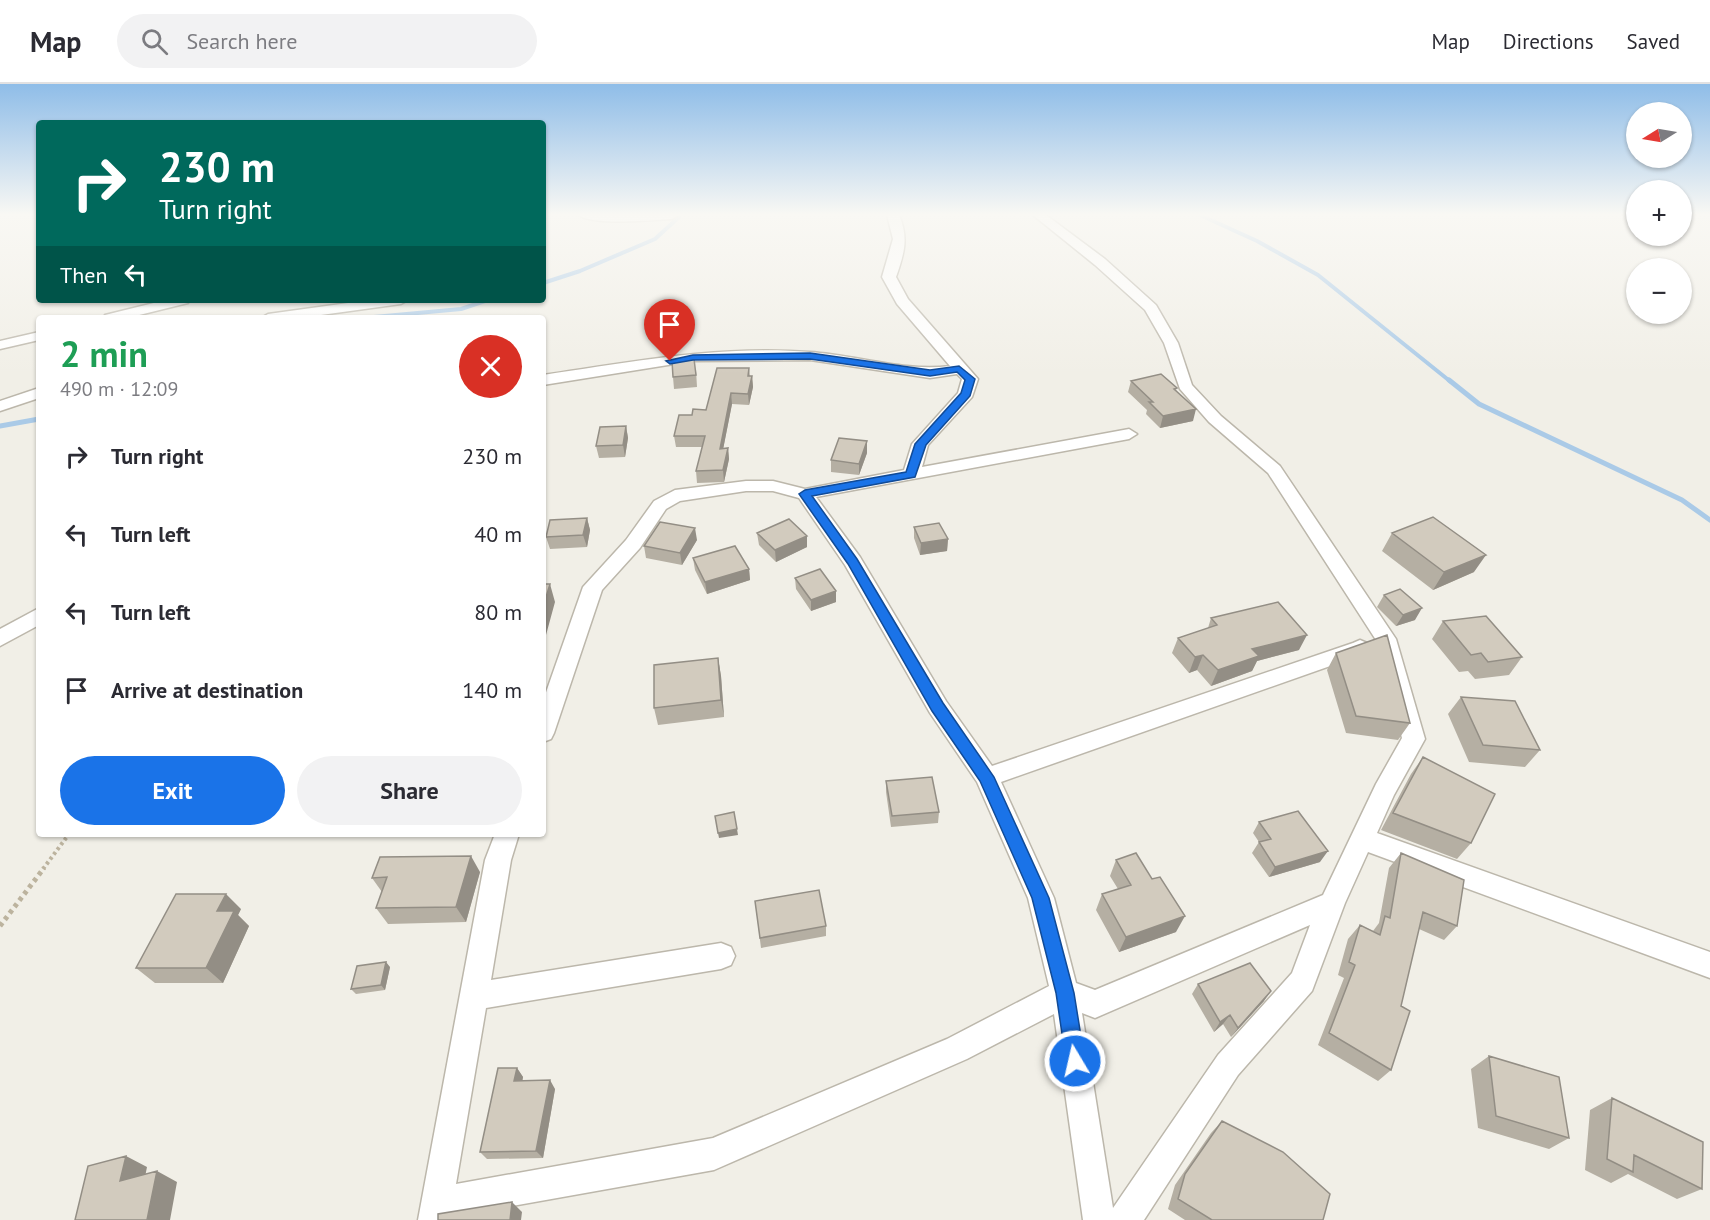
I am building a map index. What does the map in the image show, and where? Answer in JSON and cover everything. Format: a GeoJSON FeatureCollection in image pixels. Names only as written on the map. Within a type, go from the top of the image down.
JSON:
{"type":"FeatureCollection","features":[{"type":"Feature","properties":{"kind":"street"},"geometry":{"type":"LineString","coordinates":[[892,268],[889,277],[902,301],[970,379],[966,394],[921,444],[911,475]]}},
{"type":"Feature","properties":{"kind":"street"},"geometry":{"type":"LineString","coordinates":[[1107,268],[1151,308],[1171,343],[1185,386],[1215,419],[1274,470],[1386,639],[1414,739],[1384,791],[1332,903],[1302,982],[1228,1065],[1125,1220]]}},
{"type":"Feature","properties":{"kind":"street"},"geometry":{"type":"LineString","coordinates":[[122,315],[171,303]]}},
{"type":"Feature","properties":{"kind":"street"},"geometry":{"type":"LineString","coordinates":[[290,315],[379,303]]}},
{"type":"Feature","properties":{"kind":"street"},"geometry":{"type":"LineString","coordinates":[[0,345],[36,337]]}},
{"type":"Feature","properties":{"kind":"street"},"geometry":{"type":"LineString","coordinates":[[546,380],[693,357],[810,356],[930,373],[959,369]]}},
{"type":"Feature","properties":{"kind":"street"},"geometry":{"type":"LineString","coordinates":[[0,406],[36,394]]}},
{"type":"Feature","properties":{"kind":"street"},"geometry":{"type":"LineString","coordinates":[[546,724],[593,587],[633,544],[660,505],[675,496],[746,486],[773,486],[805,494],[1129,434]]}},
{"type":"Feature","properties":{"kind":"street"},"geometry":{"type":"LineString","coordinates":[[805,494],[853,562],[938,707],[987,777],[1041,898],[1065,993],[1099,1220]]}},
{"type":"Feature","properties":{"kind":"street"},"geometry":{"type":"LineString","coordinates":[[0,639],[36,617]]}},
{"type":"Feature","properties":{"kind":"street"},"geometry":{"type":"LineString","coordinates":[[987,777],[1386,639]]}},
{"type":"Feature","properties":{"kind":"street"},"geometry":{"type":"LineString","coordinates":[[506,837],[498,860],[436,1211],[714,1154],[957,1049],[1065,993],[1095,1004],[1332,903]]}},
{"type":"Feature","properties":{"kind":"street"},"geometry":{"type":"LineString","coordinates":[[1362,839],[1710,965]]}},
{"type":"Feature","properties":{"kind":"street"},"geometry":{"type":"LineString","coordinates":[[474,996],[721,956]]}},
{"type":"Feature","properties":{"kind":"path"},"geometry":{"type":"LineString","coordinates":[[0,926],[67,837]]}},
{"type":"Feature","properties":{"kind":"building"},"geometry":{"type":"Polygon","coordinates":[[[694,359],[696,375],[673,377],[672,361],[694,359]]]}},
{"type":"Feature","properties":{"kind":"building"},"geometry":{"type":"Polygon","coordinates":[[[717,368],[749,368],[748,376],[752,376],[748,394],[731,393],[720,449],[728,448],[723,470],[696,471],[705,436],[674,436],[679,415],[692,415],[693,409],[706,410],[717,368]]]}},
{"type":"Feature","properties":{"kind":"building"},"geometry":{"type":"Polygon","coordinates":[[[1161,374],[1196,409],[1163,416],[1149,402],[1153,402],[1131,381],[1161,374]]]}},
{"type":"Feature","properties":{"kind":"building"},"geometry":{"type":"Polygon","coordinates":[[[626,426],[623,445],[596,446],[600,427],[626,426]]]}},
{"type":"Feature","properties":{"kind":"building"},"geometry":{"type":"Polygon","coordinates":[[[839,438],[867,441],[859,464],[831,460],[839,438]]]}},
{"type":"Feature","properties":{"kind":"building"},"geometry":{"type":"Polygon","coordinates":[[[1433,517],[1486,555],[1444,572],[1392,533],[1433,517]]]}},
{"type":"Feature","properties":{"kind":"building"},"geometry":{"type":"Polygon","coordinates":[[[587,518],[583,535],[546,537],[550,520],[587,518]]]}},
{"type":"Feature","properties":{"kind":"building"},"geometry":{"type":"Polygon","coordinates":[[[789,519],[807,536],[775,550],[757,533],[789,519]]]}},
{"type":"Feature","properties":{"kind":"building"},"geometry":{"type":"Polygon","coordinates":[[[660,522],[695,528],[680,553],[644,546],[660,522]]]}},
{"type":"Feature","properties":{"kind":"building"},"geometry":{"type":"Polygon","coordinates":[[[939,523],[948,539],[921,543],[914,527],[939,523]]]}},
{"type":"Feature","properties":{"kind":"building"},"geometry":{"type":"Polygon","coordinates":[[[735,546],[749,569],[705,582],[693,558],[735,546]]]}},
{"type":"Feature","properties":{"kind":"building"},"geometry":{"type":"Polygon","coordinates":[[[820,569],[836,591],[811,600],[795,578],[820,569]]]}},
{"type":"Feature","properties":{"kind":"building"},"geometry":{"type":"Polygon","coordinates":[[[546,584],[550,584],[546,597],[546,584]]]}},
{"type":"Feature","properties":{"kind":"building"},"geometry":{"type":"Polygon","coordinates":[[[1400,589],[1422,608],[1403,615],[1384,595],[1400,589]]]}},
{"type":"Feature","properties":{"kind":"building"},"geometry":{"type":"Polygon","coordinates":[[[1278,602],[1307,635],[1252,649],[1259,656],[1218,670],[1203,655],[1195,657],[1178,638],[1217,625],[1211,618],[1278,602]]]}},
{"type":"Feature","properties":{"kind":"building"},"geometry":{"type":"Polygon","coordinates":[[[1486,616],[1522,657],[1488,662],[1481,653],[1471,655],[1443,621],[1486,616]]]}},
{"type":"Feature","properties":{"kind":"building"},"geometry":{"type":"Polygon","coordinates":[[[1387,635],[1410,723],[1356,716],[1336,653],[1387,635]]]}},
{"type":"Feature","properties":{"kind":"building"},"geometry":{"type":"Polygon","coordinates":[[[718,658],[721,700],[654,708],[654,665],[718,658]]]}},
{"type":"Feature","properties":{"kind":"building"},"geometry":{"type":"Polygon","coordinates":[[[1461,697],[1515,701],[1540,750],[1483,745],[1461,697]]]}},
{"type":"Feature","properties":{"kind":"building"},"geometry":{"type":"Polygon","coordinates":[[[1423,757],[1495,794],[1471,843],[1393,813],[1423,757]]]}},
{"type":"Feature","properties":{"kind":"building"},"geometry":{"type":"Polygon","coordinates":[[[932,777],[939,812],[892,816],[886,781],[932,777]]]}},
{"type":"Feature","properties":{"kind":"building"},"geometry":{"type":"Polygon","coordinates":[[[1298,811],[1328,851],[1275,867],[1259,842],[1271,839],[1259,822],[1298,811]]]}},
{"type":"Feature","properties":{"kind":"building"},"geometry":{"type":"Polygon","coordinates":[[[734,812],[737,829],[718,833],[715,816],[734,812]]]}},
{"type":"Feature","properties":{"kind":"building"},"geometry":{"type":"Polygon","coordinates":[[[1136,853],[1152,879],[1160,877],[1185,916],[1126,937],[1102,894],[1131,885],[1116,860],[1136,853]]]}},
{"type":"Feature","properties":{"kind":"building"},"geometry":{"type":"Polygon","coordinates":[[[1401,853],[1464,880],[1457,926],[1423,912],[1401,1006],[1410,1011],[1391,1070],[1329,1033],[1355,965],[1349,962],[1360,925],[1380,935],[1385,916],[1390,918],[1401,853]]]}},
{"type":"Feature","properties":{"kind":"building"},"geometry":{"type":"Polygon","coordinates":[[[471,856],[456,907],[376,908],[387,877],[372,878],[380,857],[471,856]]]}},
{"type":"Feature","properties":{"kind":"building"},"geometry":{"type":"Polygon","coordinates":[[[819,890],[826,926],[760,938],[755,901],[819,890]]]}},
{"type":"Feature","properties":{"kind":"building"},"geometry":{"type":"Polygon","coordinates":[[[176,894],[226,894],[217,911],[234,911],[206,968],[136,968],[176,894]]]}},
{"type":"Feature","properties":{"kind":"building"},"geometry":{"type":"Polygon","coordinates":[[[386,962],[381,985],[351,989],[357,966],[386,962]]]}},
{"type":"Feature","properties":{"kind":"building"},"geometry":{"type":"Polygon","coordinates":[[[1250,963],[1271,991],[1238,1028],[1230,1015],[1220,1022],[1198,984],[1250,963]]]}},
{"type":"Feature","properties":{"kind":"building"},"geometry":{"type":"Polygon","coordinates":[[[1489,1056],[1559,1077],[1569,1138],[1496,1116],[1489,1056]]]}},
{"type":"Feature","properties":{"kind":"building"},"geometry":{"type":"Polygon","coordinates":[[[498,1068],[517,1068],[514,1081],[550,1080],[536,1151],[480,1152],[498,1068]]]}},
{"type":"Feature","properties":{"kind":"building"},"geometry":{"type":"Polygon","coordinates":[[[1612,1098],[1703,1142],[1702,1189],[1634,1155],[1633,1172],[1607,1159],[1612,1098]]]}},
{"type":"Feature","properties":{"kind":"building"},"geometry":{"type":"Polygon","coordinates":[[[1222,1121],[1283,1152],[1330,1194],[1323,1220],[1212,1220],[1178,1199],[1185,1174],[1222,1121]]]}},
{"type":"Feature","properties":{"kind":"building"},"geometry":{"type":"Polygon","coordinates":[[[126,1156],[120,1181],[157,1171],[147,1220],[75,1220],[88,1166],[126,1156]]]}},
{"type":"Feature","properties":{"kind":"building"},"geometry":{"type":"Polygon","coordinates":[[[512,1202],[510,1220],[438,1220],[438,1214],[512,1202]]]}},
{"type":"Feature","properties":{"kind":"waterway"},"geometry":{"type":"LineString","coordinates":[[546,282],[587,268]]}},
{"type":"Feature","properties":{"kind":"waterway"},"geometry":{"type":"LineString","coordinates":[[1305,268],[1318,275],[1451,382]]}},
{"type":"Feature","properties":{"kind":"waterway"},"geometry":{"type":"LineString","coordinates":[[396,315],[461,309],[479,303]]}},
{"type":"Feature","properties":{"kind":"waterway"},"geometry":{"type":"LineString","coordinates":[[1449,380],[1479,404],[1682,500],[1710,520]]}},
{"type":"Feature","properties":{"kind":"waterway"},"geometry":{"type":"LineString","coordinates":[[0,426],[36,420]]}},
{"type":"Feature","properties":{"kind":"route"},"geometry":{"type":"LineString","coordinates":[[670,361],[693,357],[810,356],[930,373],[959,369],[970,379],[966,394],[954,410],[921,444],[911,475],[805,494],[853,562],[938,707],[987,777],[1041,898],[1065,993],[1075,1061]]}}]}
